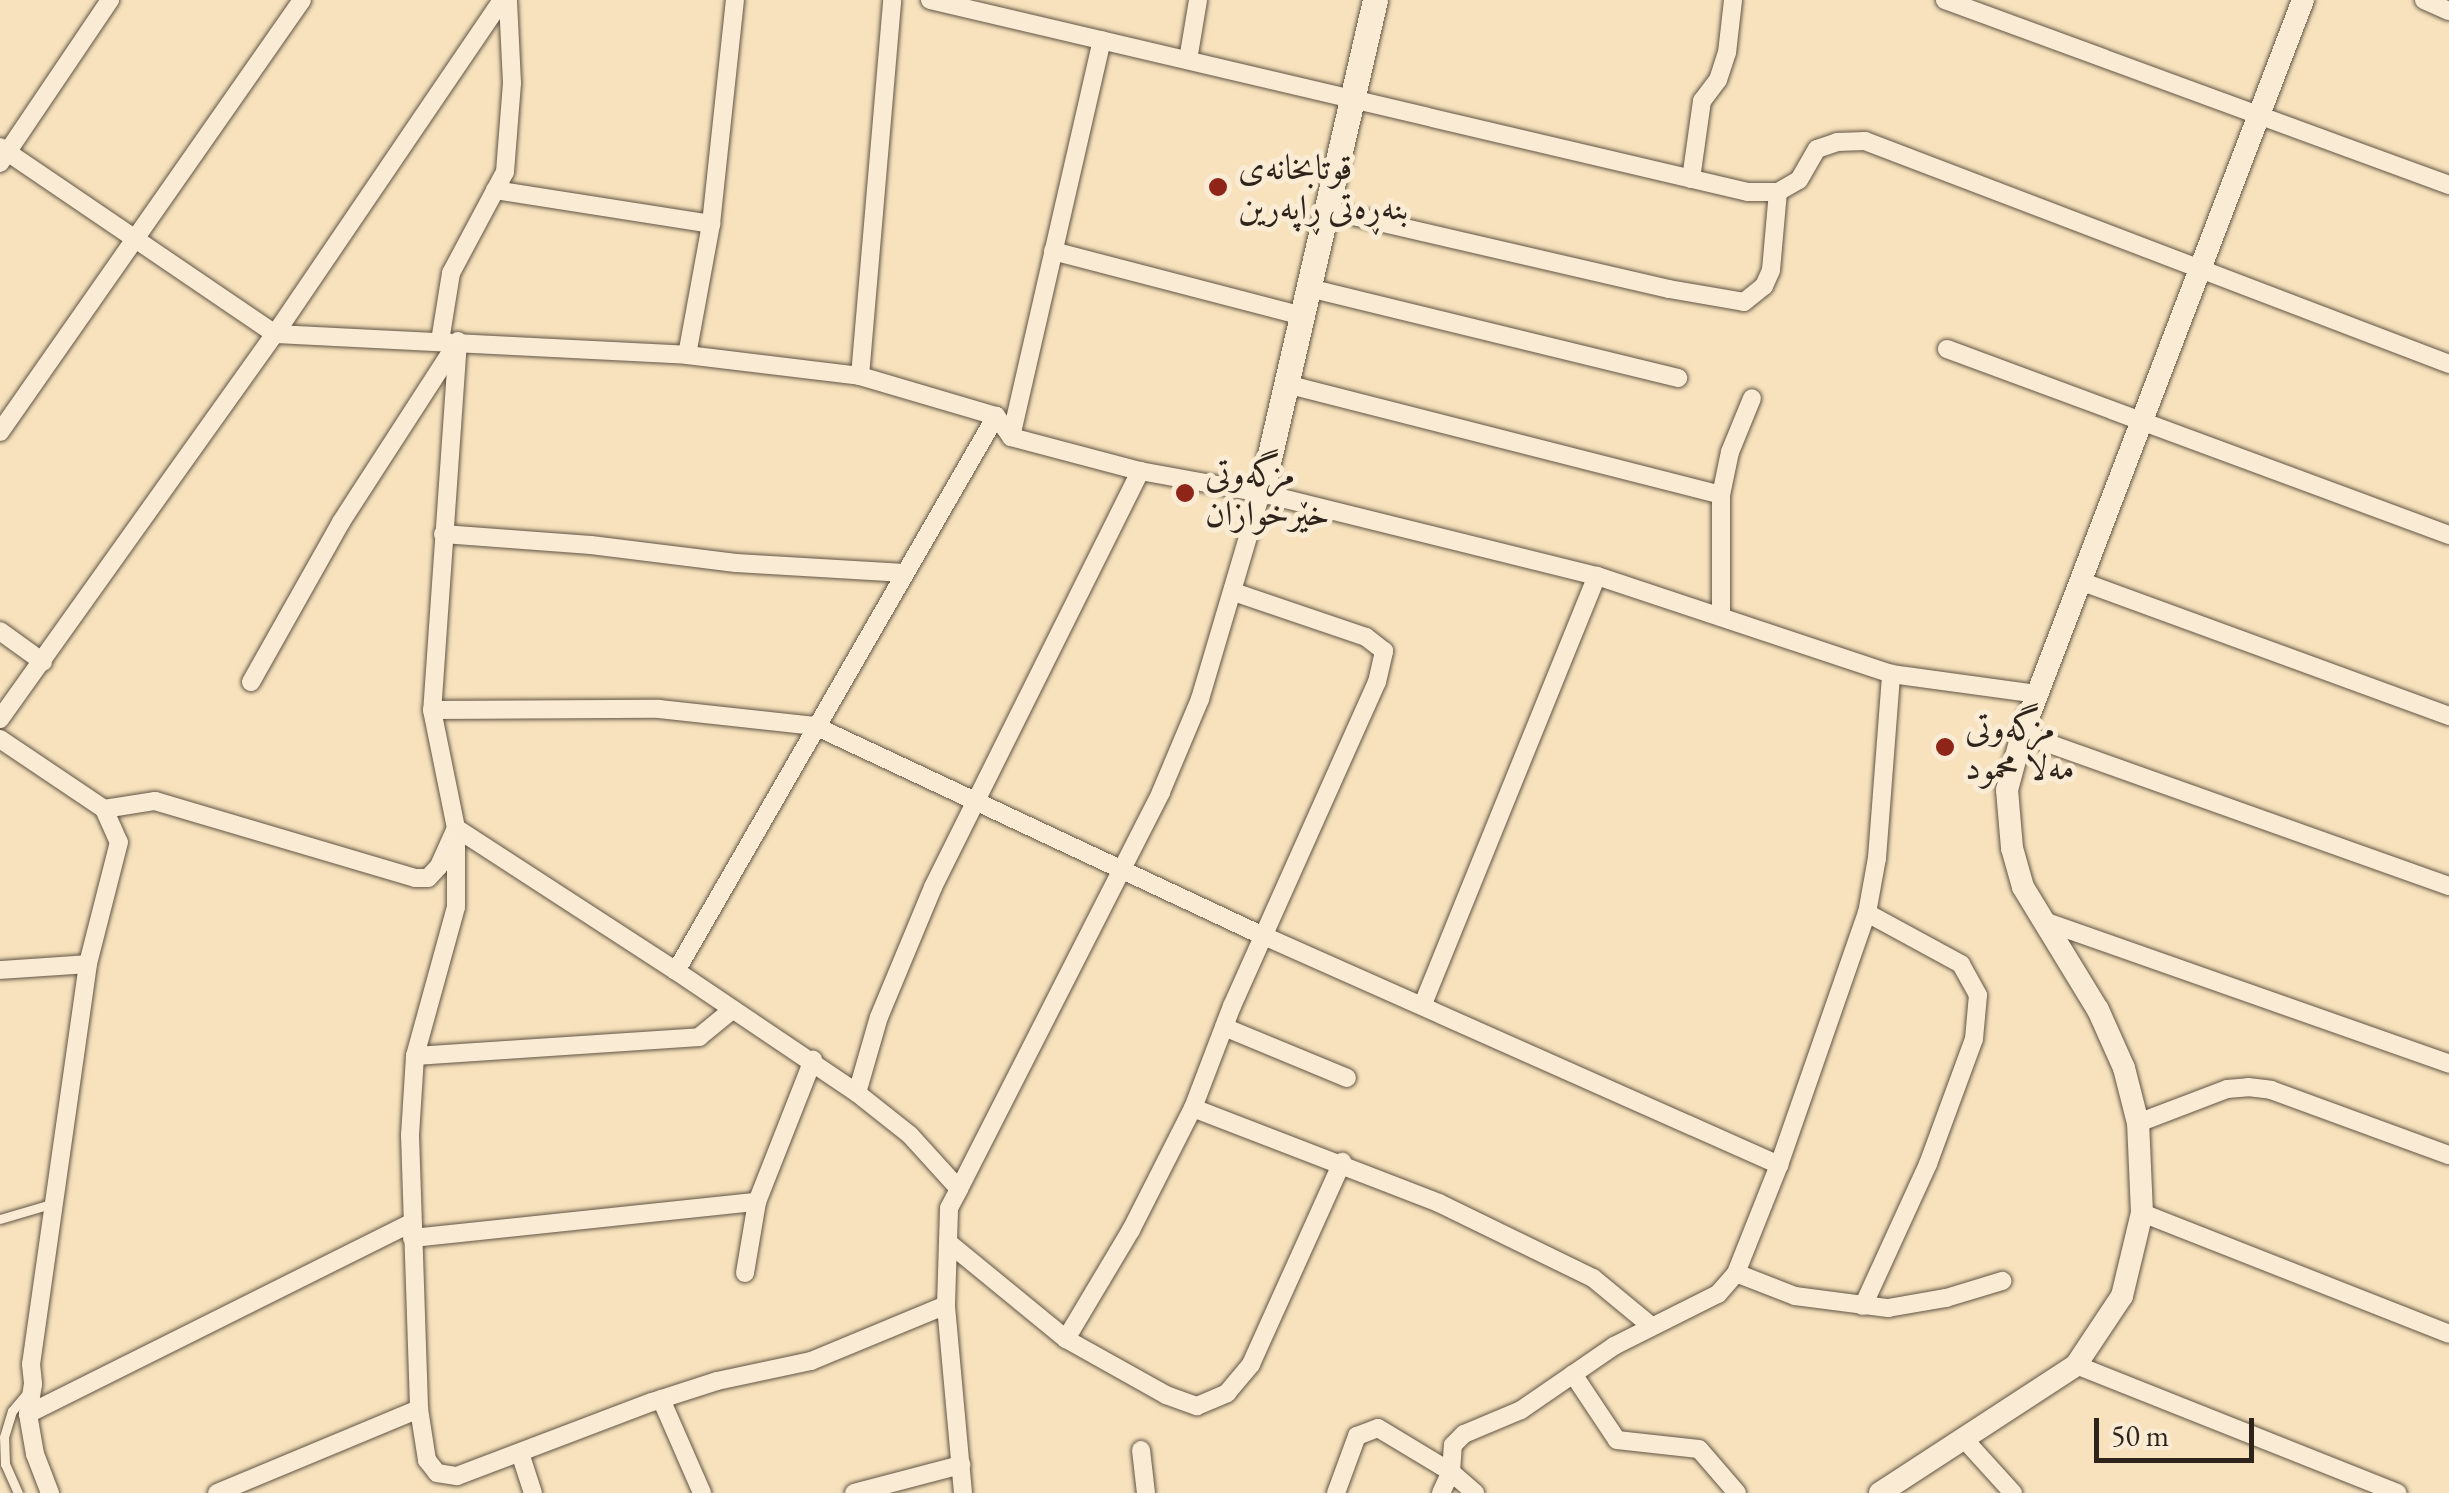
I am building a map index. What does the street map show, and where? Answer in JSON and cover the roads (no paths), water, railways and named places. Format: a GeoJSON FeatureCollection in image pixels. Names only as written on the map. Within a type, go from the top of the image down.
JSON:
{"type":"FeatureCollection","features":[{"type":"Feature","properties":{"kind":"main road"},"geometry":{"type":"LineString","coordinates":[[1261,493],[1375,0]]}},
{"type":"Feature","properties":{"kind":"street"},"geometry":{"type":"LineString","coordinates":[[110,0],[3,154],[275,334],[687,355],[860,376],[996,416],[1011,437],[1140,471],[1261,493],[1597,576],[1890,674],[2037,694]]}},
{"type":"Feature","properties":{"kind":"street"},"geometry":{"type":"LineString","coordinates":[[0,432],[302,0]]}},
{"type":"Feature","properties":{"kind":"street"},"geometry":{"type":"LineString","coordinates":[[505,0],[512,83],[505,172],[451,273],[443,534],[432,710],[456,828],[456,907],[415,1056],[410,1231],[419,1410],[426,1460],[437,1473],[456,1476],[661,1399],[717,1381],[811,1361],[946,1305]]}},
{"type":"Feature","properties":{"kind":"street"},"geometry":{"type":"LineString","coordinates":[[0,719],[275,334],[505,0]]}},
{"type":"Feature","properties":{"kind":"street"},"geometry":{"type":"LineString","coordinates":[[687,355],[711,224],[734,0]]}},
{"type":"Feature","properties":{"kind":"street"},"geometry":{"type":"LineString","coordinates":[[860,376],[892,0]]}},
{"type":"Feature","properties":{"kind":"street"},"geometry":{"type":"LineString","coordinates":[[930,0],[1748,192],[1778,192],[1799,180],[1817,150],[1836,142],[1864,141],[2199,272],[2449,364]]}},
{"type":"Feature","properties":{"kind":"street"},"geometry":{"type":"LineString","coordinates":[[1188,60],[1198,0]]}},
{"type":"Feature","properties":{"kind":"street"},"geometry":{"type":"LineString","coordinates":[[1945,0],[2449,185]]}},
{"type":"Feature","properties":{"kind":"street"},"geometry":{"type":"LineString","coordinates":[[1880,1493],[2076,1365],[2122,1296],[2142,1212],[2138,1123],[2124,1068],[2098,1010],[2023,887],[2012,848],[2007,790],[2022,734],[2303,0]]}},
{"type":"Feature","properties":{"kind":"street"},"geometry":{"type":"LineString","coordinates":[[2424,0],[2449,12]]}},
{"type":"Feature","properties":{"kind":"street"},"geometry":{"type":"LineString","coordinates":[[1691,179],[1702,101],[1718,80],[1731,32],[1729,1]]}},
{"type":"Feature","properties":{"kind":"street"},"geometry":{"type":"LineString","coordinates":[[1011,437],[1102,40]]}},
{"type":"Feature","properties":{"kind":"street"},"geometry":{"type":"LineString","coordinates":[[495,190],[711,224]]}},
{"type":"Feature","properties":{"kind":"street"},"geometry":{"type":"LineString","coordinates":[[1327,210],[1669,289],[1744,302],[1764,286],[1771,270],[1778,192]]}},
{"type":"Feature","properties":{"kind":"street"},"geometry":{"type":"LineString","coordinates":[[1054,251],[1302,316]]}},
{"type":"Feature","properties":{"kind":"street"},"geometry":{"type":"LineString","coordinates":[[1308,288],[1678,378]]}},
{"type":"Feature","properties":{"kind":"street"},"geometry":{"type":"LineString","coordinates":[[251,682],[340,522],[449,341]]}},
{"type":"Feature","properties":{"kind":"street"},"geometry":{"type":"LineString","coordinates":[[1947,349],[2449,535]]}},
{"type":"Feature","properties":{"kind":"street"},"geometry":{"type":"LineString","coordinates":[[1286,384],[1721,495]]}},
{"type":"Feature","properties":{"kind":"street"},"geometry":{"type":"LineString","coordinates":[[1721,617],[1721,495],[1730,452],[1752,398]]}},
{"type":"Feature","properties":{"kind":"street"},"geometry":{"type":"LineString","coordinates":[[676,970],[996,416]]}},
{"type":"Feature","properties":{"kind":"street"},"geometry":{"type":"LineString","coordinates":[[858,1093],[878,1017],[932,887],[1140,471]]}},
{"type":"Feature","properties":{"kind":"street"},"geometry":{"type":"LineString","coordinates":[[963,1493],[946,1305],[950,1208],[1161,792],[1200,699],[1261,493]]}},
{"type":"Feature","properties":{"kind":"street"},"geometry":{"type":"LineString","coordinates":[[443,534],[591,544],[736,563],[904,572]]}},
{"type":"Feature","properties":{"kind":"street"},"geometry":{"type":"LineString","coordinates":[[1422,1004],[1597,576]]}},
{"type":"Feature","properties":{"kind":"street"},"geometry":{"type":"LineString","coordinates":[[2080,581],[2449,716]]}},
{"type":"Feature","properties":{"kind":"street"},"geometry":{"type":"LineString","coordinates":[[1066,1339],[1131,1230],[1193,1108],[1224,1027],[1377,682],[1384,651],[1366,637],[1234,592]]}},
{"type":"Feature","properties":{"kind":"street"},"geometry":{"type":"LineString","coordinates":[[0,631],[43,662]]}},
{"type":"Feature","properties":{"kind":"street"},"geometry":{"type":"LineString","coordinates":[[1441,1493],[1451,1472],[1453,1445],[1464,1434],[1521,1410],[1652,1326],[1718,1294],[1736,1273],[1779,1166],[1867,913],[1877,858],[1890,674]]}},
{"type":"Feature","properties":{"kind":"street"},"geometry":{"type":"LineString","coordinates":[[432,710],[659,709],[816,726],[1264,936],[1779,1166]]}},
{"type":"Feature","properties":{"kind":"street"},"geometry":{"type":"LineString","coordinates":[[2022,734],[2449,886]]}},
{"type":"Feature","properties":{"kind":"street"},"geometry":{"type":"LineString","coordinates":[[0,739],[104,809],[119,842],[88,964],[31,1364],[34,1384],[28,1414],[35,1454],[50,1493]]}},
{"type":"Feature","properties":{"kind":"street"},"geometry":{"type":"LineString","coordinates":[[104,809],[156,801],[416,878],[428,878],[439,866],[456,828]]}},
{"type":"Feature","properties":{"kind":"street"},"geometry":{"type":"LineString","coordinates":[[456,828],[813,1060],[910,1135],[960,1189]]}},
{"type":"Feature","properties":{"kind":"street"},"geometry":{"type":"LineString","coordinates":[[1863,1306],[1928,1164],[1974,1039],[1978,996],[1961,964],[1867,913]]}},
{"type":"Feature","properties":{"kind":"street"},"geometry":{"type":"LineString","coordinates":[[2041,920],[2449,1064]]}},
{"type":"Feature","properties":{"kind":"street"},"geometry":{"type":"LineString","coordinates":[[0,970],[88,964]]}},
{"type":"Feature","properties":{"kind":"street"},"geometry":{"type":"LineString","coordinates":[[415,1056],[699,1037],[732,1010]]}},
{"type":"Feature","properties":{"kind":"street"},"geometry":{"type":"LineString","coordinates":[[1224,1027],[1347,1078]]}},
{"type":"Feature","properties":{"kind":"street"},"geometry":{"type":"LineString","coordinates":[[745,1273],[756,1202],[813,1060]]}},
{"type":"Feature","properties":{"kind":"street"},"geometry":{"type":"LineString","coordinates":[[2138,1123],[2227,1088],[2248,1087],[2272,1090],[2449,1156]]}},
{"type":"Feature","properties":{"kind":"street"},"geometry":{"type":"LineString","coordinates":[[1193,1108],[1342,1162],[1440,1203],[1592,1278],[1652,1326]]}},
{"type":"Feature","properties":{"kind":"street"},"geometry":{"type":"LineString","coordinates":[[950,1244],[1066,1339],[1166,1395],[1197,1406],[1227,1393],[1250,1364],[1342,1162]]}},
{"type":"Feature","properties":{"kind":"street"},"geometry":{"type":"LineString","coordinates":[[28,1414],[410,1231],[756,1202]]}},
{"type":"Feature","properties":{"kind":"street"},"geometry":{"type":"LineString","coordinates":[[2142,1212],[2449,1334]]}},
{"type":"Feature","properties":{"kind":"street"},"geometry":{"type":"LineString","coordinates":[[1736,1273],[1795,1296],[1863,1306],[1919,1303],[2002,1282]]}},
{"type":"Feature","properties":{"kind":"street"},"geometry":{"type":"LineString","coordinates":[[2076,1365],[2396,1493]]}},
{"type":"Feature","properties":{"kind":"street"},"geometry":{"type":"LineString","coordinates":[[1572,1374],[1617,1440],[1699,1449],[1737,1493]]}},
{"type":"Feature","properties":{"kind":"street"},"geometry":{"type":"LineString","coordinates":[[661,1399],[702,1493]]}},
{"type":"Feature","properties":{"kind":"street"},"geometry":{"type":"LineString","coordinates":[[217,1493],[419,1410]]}},
{"type":"Feature","properties":{"kind":"street"},"geometry":{"type":"LineString","coordinates":[[1336,1493],[1358,1436],[1378,1428],[1451,1472],[1475,1493]]}},
{"type":"Feature","properties":{"kind":"street"},"geometry":{"type":"LineString","coordinates":[[1964,1439],[2013,1493]]}},
{"type":"Feature","properties":{"kind":"street"},"geometry":{"type":"LineString","coordinates":[[1141,1450],[1146,1493]]}},
{"type":"Feature","properties":{"kind":"street"},"geometry":{"type":"LineString","coordinates":[[520,1454],[533,1493]]}},
{"type":"Feature","properties":{"kind":"street"},"geometry":{"type":"LineString","coordinates":[[854,1493],[960,1466]]}},
{"type":"Feature","properties":{"kind":"lane"},"geometry":{"type":"LineString","coordinates":[[0,1219],[51,1204]]}},
{"type":"Feature","properties":{"kind":"lane"},"geometry":{"type":"LineString","coordinates":[[18,1493],[5,1464],[4,1437],[12,1411],[34,1384]]}},
{"type":"Feature","properties":{"kind":"place","name":"قوتابخانەی بنەڕەتی ڕاپەرین"},"geometry":{"type":"Point","coordinates":[1218,187]}},
{"type":"Feature","properties":{"kind":"place","name":"مزگەوتی خێرخوازان"},"geometry":{"type":"Point","coordinates":[1185,493]}},
{"type":"Feature","properties":{"kind":"place","name":"مزگه‌وتی مه‌لا محمود"},"geometry":{"type":"Point","coordinates":[1945,747]}}]}
